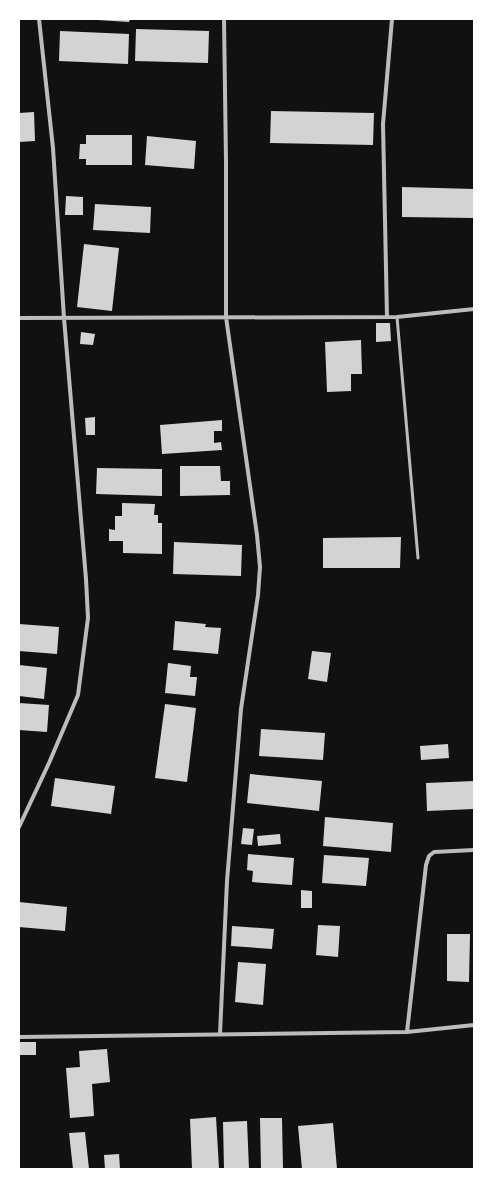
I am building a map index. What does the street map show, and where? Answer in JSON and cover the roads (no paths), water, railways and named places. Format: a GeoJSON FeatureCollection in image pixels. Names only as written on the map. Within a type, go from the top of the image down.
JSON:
{"type":"FeatureCollection","features":[{"type":"Feature","properties":{"kind":"street"},"geometry":{"type":"LineString","coordinates":[[19,827],[49,763],[78,695],[88,618],[64,318],[53,148],[39,19]]}},
{"type":"Feature","properties":{"kind":"street"},"geometry":{"type":"LineString","coordinates":[[220,1034],[227,881],[240,716],[258,595],[260,567],[257,535],[226,317],[224,19]]}},
{"type":"Feature","properties":{"kind":"street"},"geometry":{"type":"LineString","coordinates":[[387,317],[383,124],[392,19]]}},
{"type":"Feature","properties":{"kind":"street"},"geometry":{"type":"LineString","coordinates":[[19,318],[397,317],[474,309]]}},
{"type":"Feature","properties":{"kind":"street"},"geometry":{"type":"LineString","coordinates":[[407,1032],[426,865],[429,856],[434,852],[474,850]]}},
{"type":"Feature","properties":{"kind":"street"},"geometry":{"type":"LineString","coordinates":[[19,1037],[407,1032],[474,1026]]}},
{"type":"Feature","properties":{"kind":"lane"},"geometry":{"type":"LineString","coordinates":[[397,317],[418,558]]}}]}
